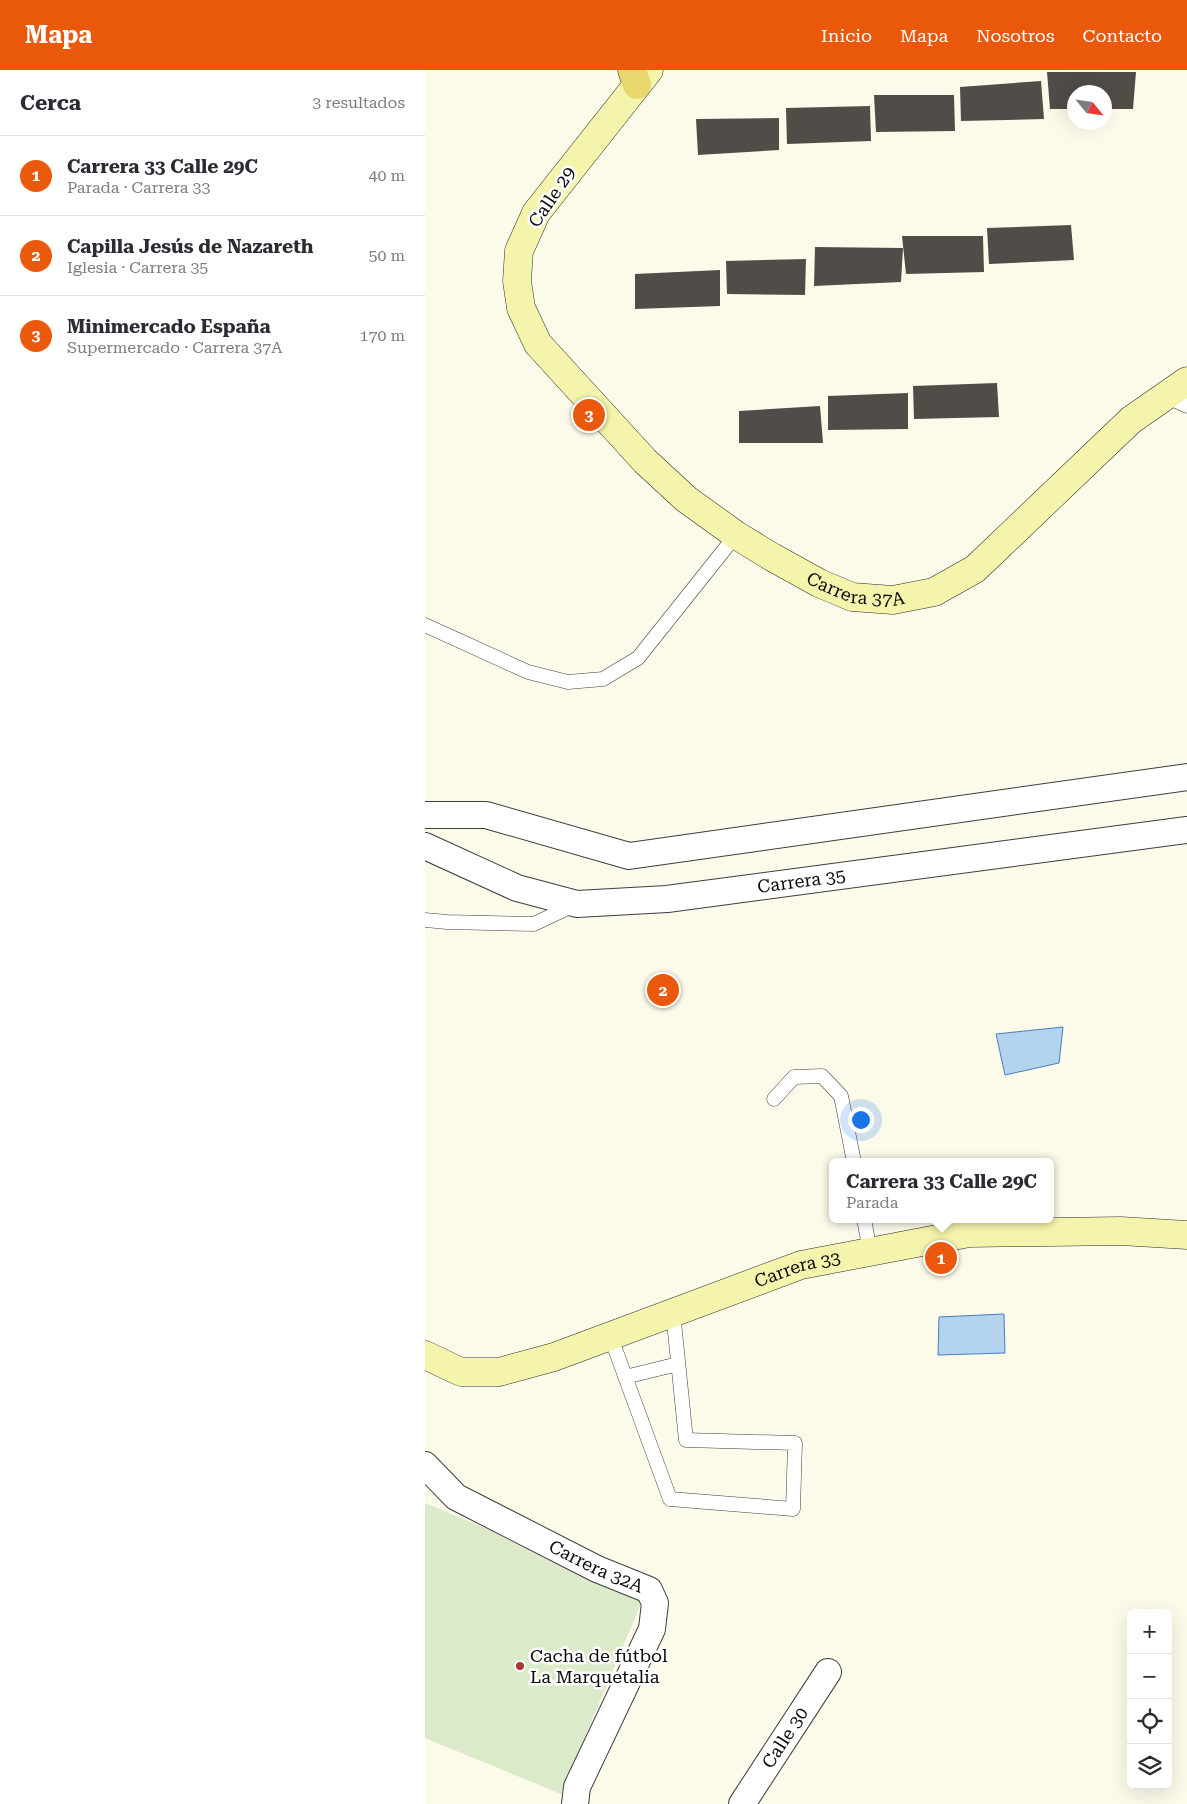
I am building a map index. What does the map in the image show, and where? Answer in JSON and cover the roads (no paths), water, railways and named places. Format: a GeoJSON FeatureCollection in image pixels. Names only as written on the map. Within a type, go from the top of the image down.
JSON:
{"type":"FeatureCollection","features":[{"type":"Feature","properties":{"kind":"street","name":"Calle 29"},"geometry":{"type":"LineString","coordinates":[[538,344],[521,308],[517,281],[519,251],[536,214],[643,75]]}},
{"type":"Feature","properties":{"kind":"street","name":"Carrera 37A"},"geometry":{"type":"LineString","coordinates":[[538,344],[645,461],[686,499],[736,535],[819,583],[852,598],[893,600],[934,592],[975,569],[1131,420],[1176,401],[1187,381]]}},
{"type":"Feature","properties":{"kind":"street"},"geometry":{"type":"LineString","coordinates":[[425,815],[486,815],[629,856],[1187,778]]}},
{"type":"Feature","properties":{"kind":"street","name":"Carrera 35"},"geometry":{"type":"LineString","coordinates":[[425,846],[517,888],[577,904],[667,899],[1187,830]]}},
{"type":"Feature","properties":{"kind":"street","name":"Carrera 33"},"geometry":{"type":"LineString","coordinates":[[425,1355],[461,1372],[499,1372],[554,1357],[801,1265],[969,1233],[1121,1231],[1187,1235]]}},
{"type":"Feature","properties":{"kind":"street","name":"Carrera 32A"},"geometry":{"type":"LineString","coordinates":[[425,1465],[456,1497],[597,1569],[649,1590],[655,1603],[652,1629],[577,1787],[575,1804]]}},
{"type":"Feature","properties":{"kind":"street","name":"Calle 30"},"geometry":{"type":"LineString","coordinates":[[742,1804],[828,1672]]}},
{"type":"Feature","properties":{"kind":"lane"},"geometry":{"type":"LineString","coordinates":[[425,625],[528,672],[568,682],[603,679],[638,658],[736,535]]}},
{"type":"Feature","properties":{"kind":"lane"},"geometry":{"type":"LineString","coordinates":[[425,920],[534,924],[577,904]]}},
{"type":"Feature","properties":{"kind":"lane"},"geometry":{"type":"LineString","coordinates":[[774,1098],[794,1077],[821,1076],[841,1096],[853,1158]]}},
{"type":"Feature","properties":{"kind":"lane"},"geometry":{"type":"LineString","coordinates":[[865,1223],[870,1252]]}},
{"type":"Feature","properties":{"kind":"lane"},"geometry":{"type":"LineString","coordinates":[[610,1336],[670,1499],[793,1509],[795,1443],[686,1440],[673,1312]]}},
{"type":"Feature","properties":{"kind":"lane"},"geometry":{"type":"LineString","coordinates":[[625,1377],[678,1364]]}},
{"type":"Feature","properties":{"kind":"water"},"geometry":{"type":"Polygon","coordinates":[[[1063,1027],[1059,1063],[1005,1075],[996,1034],[1063,1027]]]}},
{"type":"Feature","properties":{"kind":"water"},"geometry":{"type":"Polygon","coordinates":[[[1004,1314],[1005,1353],[938,1355],[939,1317],[1004,1314]]]}},
{"type":"Feature","properties":{"kind":"place","name":"Minimercado España"},"geometry":{"type":"Point","coordinates":[589,415]}},
{"type":"Feature","properties":{"kind":"place","name":"Capilla Jesús de Nazareth"},"geometry":{"type":"Point","coordinates":[663,990]}},
{"type":"Feature","properties":{"kind":"place","name":"Carrera 33 Calle 29C"},"geometry":{"type":"Point","coordinates":[941,1258]}},
{"type":"Feature","properties":{"kind":"place","name":"Cacha de fútbol La Marquetalia"},"geometry":{"type":"Point","coordinates":[520,1666]}}]}
